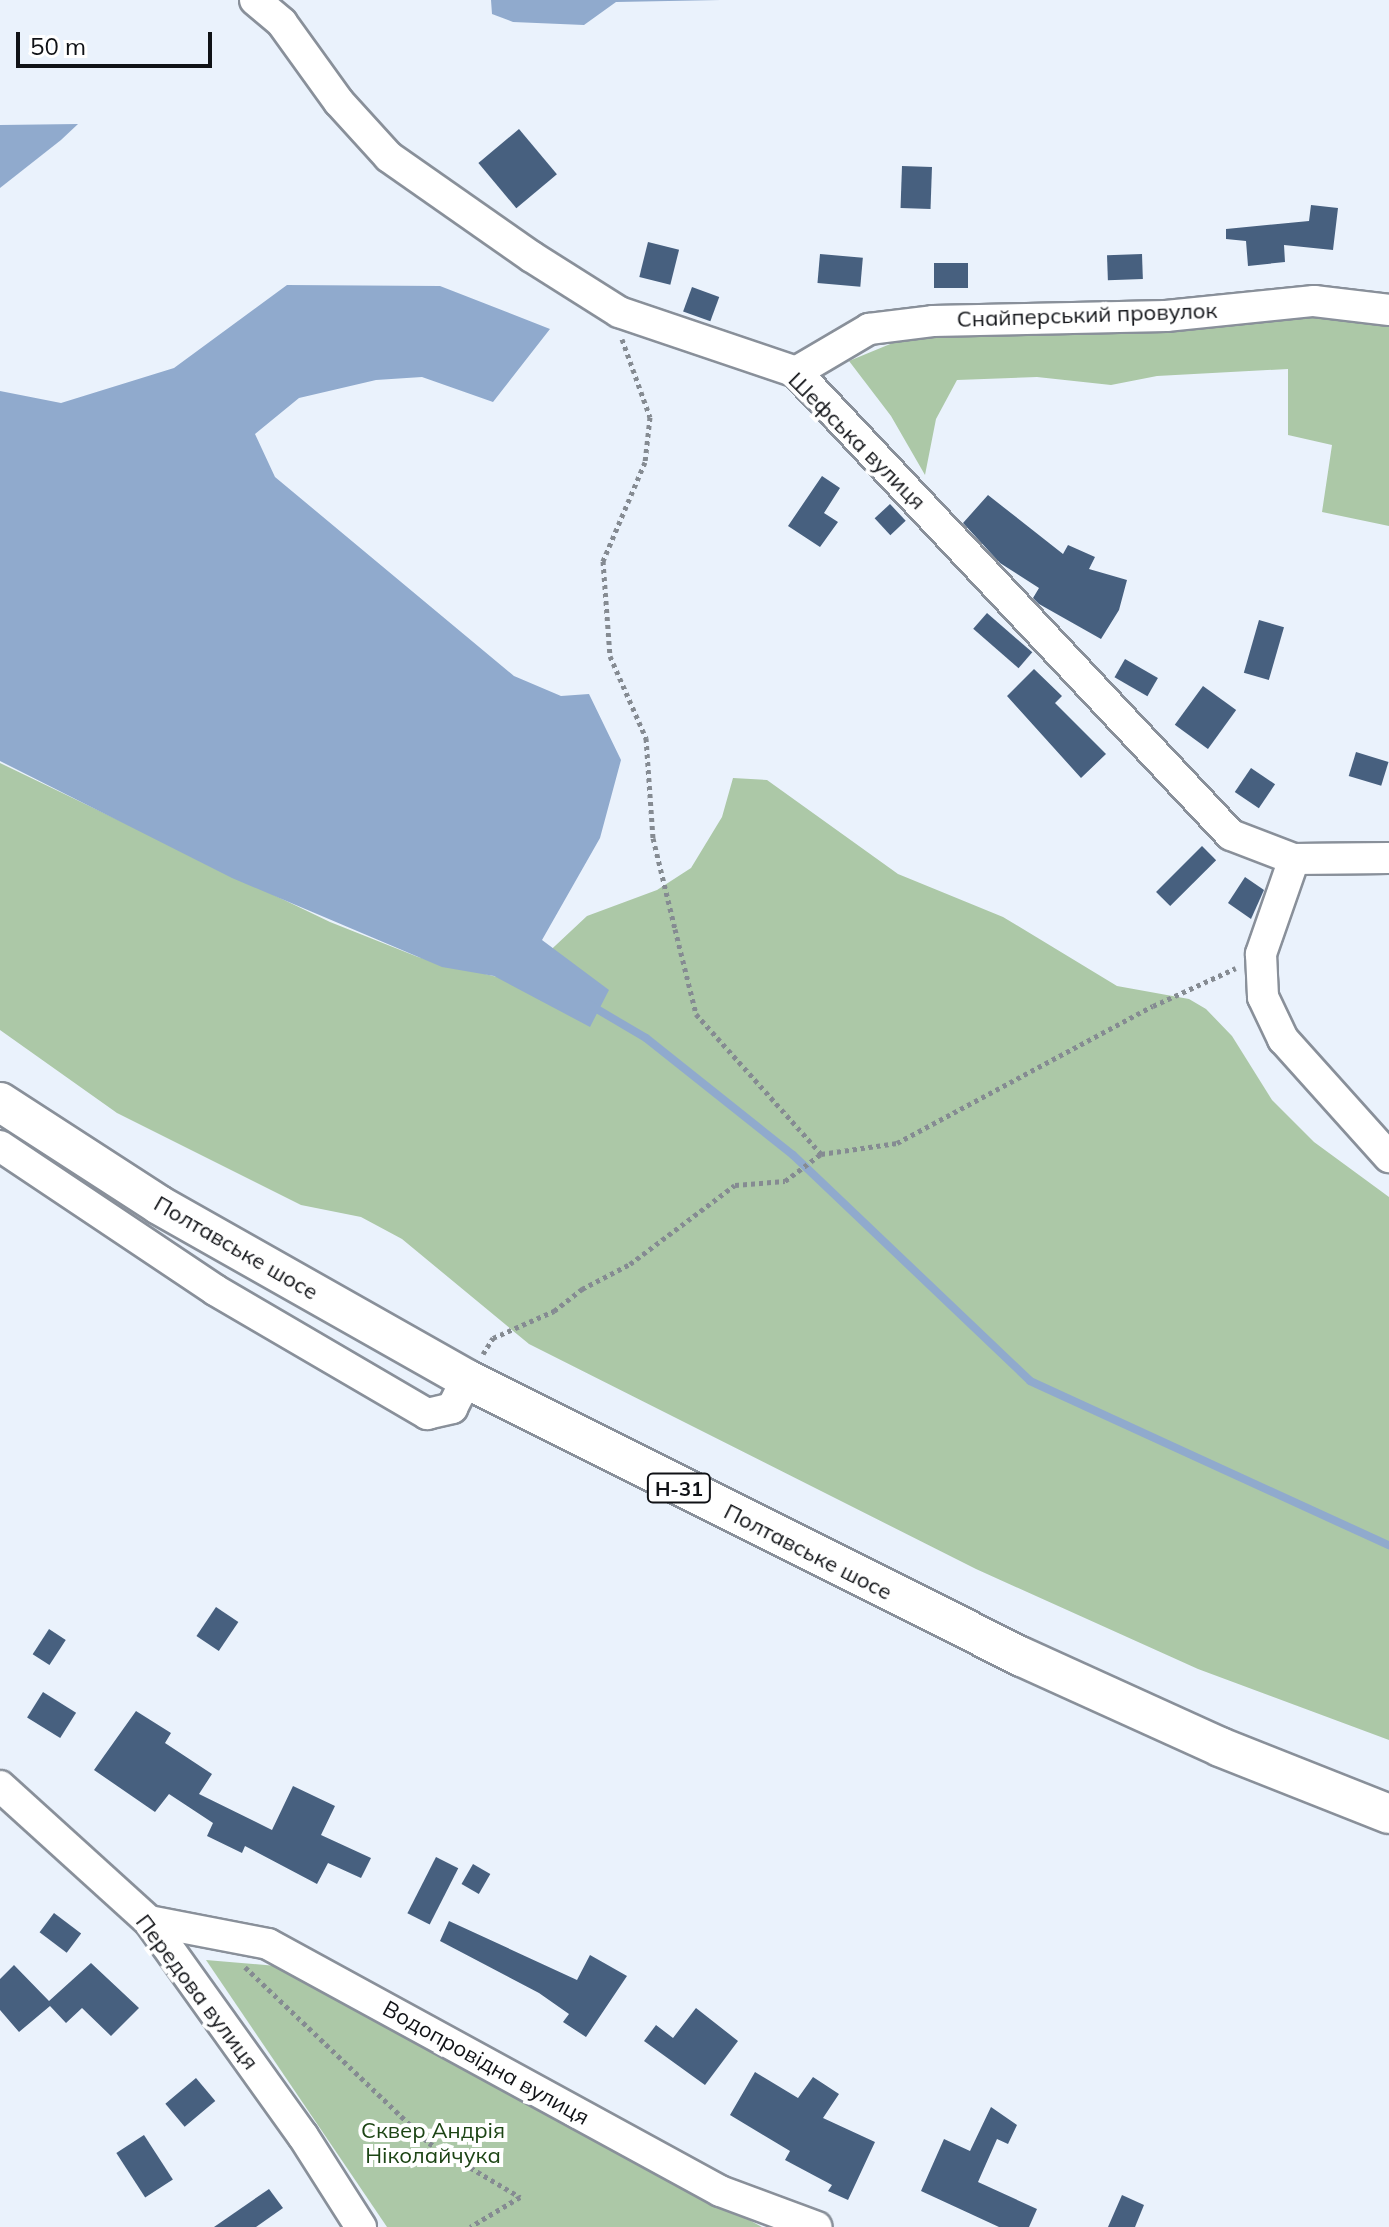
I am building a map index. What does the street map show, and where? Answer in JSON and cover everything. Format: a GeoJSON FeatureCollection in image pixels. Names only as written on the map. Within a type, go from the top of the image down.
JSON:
{"type":"FeatureCollection","features":[{"type":"Feature","properties":{"kind":"main road","name":"Полтавське шосе"},"geometry":{"type":"LineString","coordinates":[[0,1102],[159,1205],[467,1379],[1022,1657],[1220,1747],[1389,1814]]}},
{"type":"Feature","properties":{"kind":"street","name":"Шефська вулиця"},"geometry":{"type":"LineString","coordinates":[[266,1],[389,157],[619,312],[796,372],[1231,835],[1294,859],[1389,858]]}},
{"type":"Feature","properties":{"kind":"street","name":"Снайперський провулок"},"geometry":{"type":"LineString","coordinates":[[796,372],[869,329],[933,321],[1166,316],[1314,301],[1389,310]]}},
{"type":"Feature","properties":{"kind":"street"},"geometry":{"type":"LineString","coordinates":[[1294,859],[1261,954],[1263,997],[1283,1039],[1389,1157]]}},
{"type":"Feature","properties":{"kind":"street"},"geometry":{"type":"LineString","coordinates":[[0,1146],[215,1290],[427,1414],[452,1408],[467,1379]]}},
{"type":"Feature","properties":{"kind":"street","name":"Передова вулиця"},"geometry":{"type":"LineString","coordinates":[[0,1786],[149,1921],[361,2227]]}},
{"type":"Feature","properties":{"kind":"street","name":"Водопровідна вулиця"},"geometry":{"type":"LineString","coordinates":[[149,1921],[268,1944],[720,2191],[817,2227]]}},
{"type":"Feature","properties":{"kind":"path"},"geometry":{"type":"LineString","coordinates":[[619,312],[623,351],[650,417],[645,462],[603,561],[610,656],[646,738],[653,838],[696,1014],[821,1154]]}},
{"type":"Feature","properties":{"kind":"path"},"geometry":{"type":"LineString","coordinates":[[467,1379],[493,1338],[554,1311],[582,1289],[630,1264],[735,1185],[785,1181],[821,1154],[897,1143],[1261,954]]}},
{"type":"Feature","properties":{"kind":"path"},"geometry":{"type":"LineString","coordinates":[[211,1935],[429,2143],[520,2197],[470,2227]]}},
{"type":"Feature","properties":{"kind":"green space"},"geometry":{"type":"Polygon","coordinates":[[[1389,314],[1389,526],[1322,512],[1332,445],[1288,435],[1288,369],[1157,376],[1111,385],[1037,377],[957,380],[936,419],[925,475],[891,416],[849,361],[912,335],[1047,323],[1389,314]]]}},
{"type":"Feature","properties":{"kind":"green space"},"geometry":{"type":"Polygon","coordinates":[[[0,763],[330,922],[418,957],[505,979],[540,960],[587,916],[657,890],[691,868],[722,817],[733,778],[767,780],[898,874],[1003,917],[1117,986],[1189,999],[1206,1009],[1232,1036],[1272,1100],[1314,1142],[1389,1197],[1389,1740],[1198,1669],[976,1569],[529,1344],[402,1239],[361,1217],[301,1205],[117,1113],[0,1030],[0,763]]]}},
{"type":"Feature","properties":{"kind":"green space","name":"Сквер Андрія Ніколайчука"},"geometry":{"type":"Polygon","coordinates":[[[206,1960],[288,1967],[762,2227],[387,2227],[206,1960]]]}},
{"type":"Feature","properties":{"kind":"water"},"geometry":{"type":"Polygon","coordinates":[[[491,0],[721,0],[616,2],[584,25],[513,22],[492,14],[491,0]]]}},
{"type":"Feature","properties":{"kind":"water"},"geometry":{"type":"Polygon","coordinates":[[[78,124],[61,140],[0,188],[0,125],[78,124]]]}},
{"type":"Feature","properties":{"kind":"water"},"geometry":{"type":"Polygon","coordinates":[[[287,285],[440,286],[550,329],[493,402],[422,377],[376,380],[299,398],[255,434],[275,477],[514,676],[561,696],[589,694],[621,760],[600,838],[542,940],[609,990],[590,1027],[494,976],[442,967],[232,878],[0,761],[0,391],[61,403],[174,368],[287,285]]]}},
{"type":"Feature","properties":{"kind":"building"},"geometry":{"type":"Polygon","coordinates":[[[519,129],[557,174],[516,208],[478,163],[519,129]]]}},
{"type":"Feature","properties":{"kind":"building"},"geometry":{"type":"Polygon","coordinates":[[[902,166],[932,167],[931,209],[901,208],[902,166]]]}},
{"type":"Feature","properties":{"kind":"building"},"geometry":{"type":"Polygon","coordinates":[[[1311,205],[1338,208],[1333,250],[1284,245],[1285,262],[1248,266],[1246,241],[1226,239],[1226,229],[1309,221],[1311,205]]]}},
{"type":"Feature","properties":{"kind":"building"},"geometry":{"type":"Polygon","coordinates":[[[648,242],[679,250],[670,285],[639,277],[648,242]]]}},
{"type":"Feature","properties":{"kind":"building"},"geometry":{"type":"Polygon","coordinates":[[[820,254],[863,258],[860,287],[817,283],[820,254]]]}},
{"type":"Feature","properties":{"kind":"building"},"geometry":{"type":"Polygon","coordinates":[[[1142,254],[1143,279],[1108,280],[1107,255],[1142,254]]]}},
{"type":"Feature","properties":{"kind":"building"},"geometry":{"type":"Polygon","coordinates":[[[934,263],[968,263],[968,288],[934,288],[934,263]]]}},
{"type":"Feature","properties":{"kind":"building"},"geometry":{"type":"Polygon","coordinates":[[[692,287],[719,297],[710,321],[683,311],[692,287]]]}},
{"type":"Feature","properties":{"kind":"building"},"geometry":{"type":"Polygon","coordinates":[[[822,476],[840,488],[824,513],[838,522],[820,547],[788,526],[822,476]]]}},
{"type":"Feature","properties":{"kind":"building"},"geometry":{"type":"Polygon","coordinates":[[[988,495],[1063,554],[1068,545],[1095,557],[1089,569],[1127,580],[1119,610],[1101,639],[1039,604],[1033,598],[1039,588],[1000,563],[963,523],[988,495]]]}},
{"type":"Feature","properties":{"kind":"building"},"geometry":{"type":"Polygon","coordinates":[[[890,504],[906,521],[890,535],[875,518],[890,504]]]}},
{"type":"Feature","properties":{"kind":"building"},"geometry":{"type":"Polygon","coordinates":[[[987,613],[1032,652],[1019,668],[973,629],[987,613]]]}},
{"type":"Feature","properties":{"kind":"building"},"geometry":{"type":"Polygon","coordinates":[[[1259,620],[1284,627],[1269,680],[1244,673],[1259,620]]]}},
{"type":"Feature","properties":{"kind":"building"},"geometry":{"type":"Polygon","coordinates":[[[1125,659],[1158,678],[1147,696],[1114,677],[1125,659]]]}},
{"type":"Feature","properties":{"kind":"building"},"geometry":{"type":"Polygon","coordinates":[[[1034,669],[1062,696],[1055,703],[1106,754],[1081,778],[1007,696],[1034,669]]]}},
{"type":"Feature","properties":{"kind":"building"},"geometry":{"type":"Polygon","coordinates":[[[1203,686],[1236,710],[1208,749],[1175,725],[1203,686]]]}},
{"type":"Feature","properties":{"kind":"building"},"geometry":{"type":"Polygon","coordinates":[[[1356,752],[1389,762],[1381,786],[1349,776],[1356,752]]]}},
{"type":"Feature","properties":{"kind":"building"},"geometry":{"type":"Polygon","coordinates":[[[1251,768],[1275,784],[1259,808],[1235,792],[1251,768]]]}},
{"type":"Feature","properties":{"kind":"building"},"geometry":{"type":"Polygon","coordinates":[[[1202,846],[1216,860],[1170,906],[1156,892],[1202,846]]]}},
{"type":"Feature","properties":{"kind":"building"},"geometry":{"type":"Polygon","coordinates":[[[1245,877],[1264,890],[1251,919],[1228,903],[1245,877]]]}},
{"type":"Feature","properties":{"kind":"building"},"geometry":{"type":"Polygon","coordinates":[[[216,1607],[238,1622],[219,1651],[196,1636],[216,1607]]]}},
{"type":"Feature","properties":{"kind":"building"},"geometry":{"type":"Polygon","coordinates":[[[49,1629],[66,1640],[49,1665],[33,1654],[49,1629]]]}},
{"type":"Feature","properties":{"kind":"building"},"geometry":{"type":"Polygon","coordinates":[[[43,1692],[76,1713],[60,1738],[27,1717],[43,1692]]]}},
{"type":"Feature","properties":{"kind":"building"},"geometry":{"type":"Polygon","coordinates":[[[136,1711],[171,1733],[165,1743],[212,1774],[199,1794],[272,1830],[293,1786],[335,1806],[321,1835],[371,1858],[361,1878],[328,1863],[317,1884],[245,1846],[242,1853],[207,1836],[213,1823],[169,1794],[155,1812],[94,1770],[136,1711]]]}},
{"type":"Feature","properties":{"kind":"building"},"geometry":{"type":"Polygon","coordinates":[[[436,1857],[458,1868],[430,1924],[407,1913],[436,1857]]]}},
{"type":"Feature","properties":{"kind":"building"},"geometry":{"type":"Polygon","coordinates":[[[473,1864],[490,1874],[479,1894],[462,1884],[473,1864]]]}},
{"type":"Feature","properties":{"kind":"building"},"geometry":{"type":"Polygon","coordinates":[[[54,1913],[81,1933],[67,1953],[40,1932],[54,1913]]]}},
{"type":"Feature","properties":{"kind":"building"},"geometry":{"type":"Polygon","coordinates":[[[449,1921],[577,1980],[590,1955],[627,1976],[586,2037],[563,2022],[569,2014],[539,1993],[440,1941],[449,1921]]]}},
{"type":"Feature","properties":{"kind":"building"},"geometry":{"type":"Polygon","coordinates":[[[91,1963],[139,2008],[111,2036],[82,2008],[66,2023],[50,2006],[19,2032],[0,2010],[0,1979],[14,1965],[49,2001],[91,1963]]]}},
{"type":"Feature","properties":{"kind":"building"},"geometry":{"type":"Polygon","coordinates":[[[696,2008],[738,2041],[705,2085],[644,2041],[656,2025],[673,2038],[696,2008]]]}},
{"type":"Feature","properties":{"kind":"building"},"geometry":{"type":"Polygon","coordinates":[[[755,2072],[798,2098],[813,2077],[839,2094],[823,2118],[875,2142],[848,2200],[828,2191],[832,2185],[785,2160],[790,2151],[730,2115],[755,2072]]]}},
{"type":"Feature","properties":{"kind":"building"},"geometry":{"type":"Polygon","coordinates":[[[196,2078],[215,2101],[185,2127],[165,2104],[196,2078]]]}},
{"type":"Feature","properties":{"kind":"building"},"geometry":{"type":"Polygon","coordinates":[[[991,2107],[1017,2125],[1008,2144],[997,2139],[978,2182],[1037,2209],[1029,2227],[999,2227],[921,2191],[944,2139],[970,2151],[991,2107]]]}},
{"type":"Feature","properties":{"kind":"building"},"geometry":{"type":"Polygon","coordinates":[[[144,2135],[173,2179],[145,2197],[116,2153],[144,2135]]]}},
{"type":"Feature","properties":{"kind":"building"},"geometry":{"type":"Polygon","coordinates":[[[269,2189],[283,2208],[256,2227],[214,2227],[269,2189]]]}},
{"type":"Feature","properties":{"kind":"building"},"geometry":{"type":"Polygon","coordinates":[[[1122,2195],[1144,2205],[1135,2227],[1108,2227],[1122,2195]]]}},
{"type":"Feature","properties":{"kind":"waterway"},"geometry":{"type":"LineString","coordinates":[[590,1005],[646,1038],[793,1155],[1030,1381],[1389,1545]]}}]}
